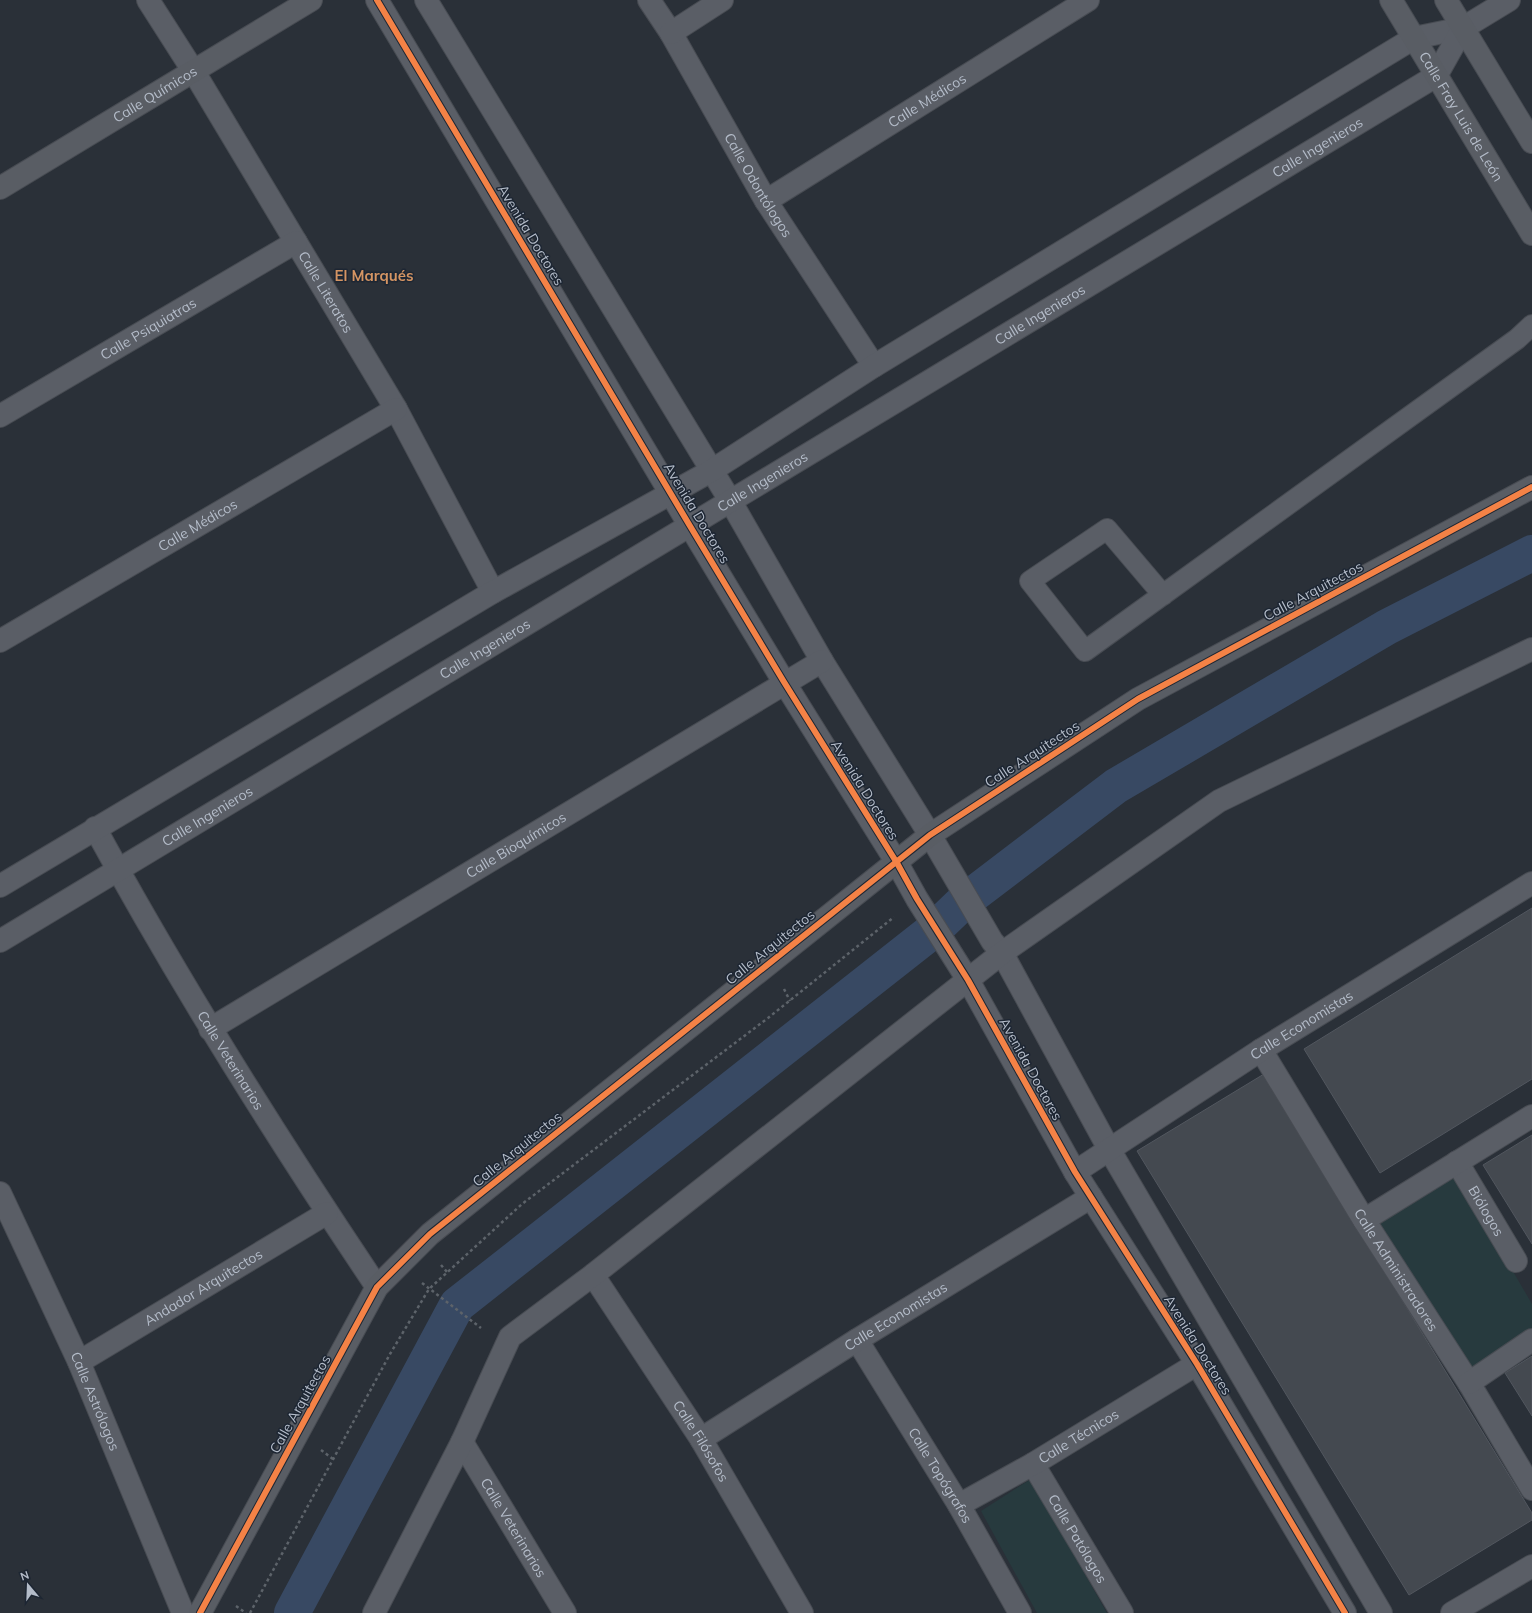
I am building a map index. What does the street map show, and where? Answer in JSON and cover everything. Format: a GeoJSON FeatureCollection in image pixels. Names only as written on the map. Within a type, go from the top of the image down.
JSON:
{"type":"FeatureCollection","features":[{"type":"Feature","properties":{"kind":"street","name":"Calle Literatos"},"geometry":{"type":"LineString","coordinates":[[148,0],[194,72],[396,409],[493,592]]}},
{"type":"Feature","properties":{"kind":"street","name":"Calle Químicos"},"geometry":{"type":"LineString","coordinates":[[0,188],[311,0]]}},
{"type":"Feature","properties":{"kind":"street","name":"Avenida Doctores"},"geometry":{"type":"LineString","coordinates":[[377,0],[784,682],[897,862],[917,900],[968,980],[1075,1172],[1197,1364],[1345,1613]]}},
{"type":"Feature","properties":{"kind":"street","name":"Avenida Doctores"},"geometry":{"type":"LineString","coordinates":[[426,0],[731,502],[822,661],[935,843],[997,947],[1109,1149],[1381,1613]]}},
{"type":"Feature","properties":{"kind":"street","name":"Calle Odontólogos"},"geometry":{"type":"LineString","coordinates":[[649,0],[671,33],[766,201],[874,366]]}},
{"type":"Feature","properties":{"kind":"street"},"geometry":{"type":"LineString","coordinates":[[671,33],[722,0]]}},
{"type":"Feature","properties":{"kind":"street","name":"Calle Médicos"},"geometry":{"type":"LineString","coordinates":[[766,201],[1088,0]]}},
{"type":"Feature","properties":{"kind":"street","name":"Calle Fray Luis de León"},"geometry":{"type":"LineString","coordinates":[[1391,0],[1532,234]]}},
{"type":"Feature","properties":{"kind":"street"},"geometry":{"type":"LineString","coordinates":[[1446,0],[1532,142]]}},
{"type":"Feature","properties":{"kind":"street"},"geometry":{"type":"LineString","coordinates":[[0,886],[493,592],[711,471],[874,366],[1414,38],[1463,28],[1509,0]]}},
{"type":"Feature","properties":{"kind":"street","name":"Calle Ingenieros"},"geometry":{"type":"LineString","coordinates":[[0,941],[1436,76],[1463,28]]}},
{"type":"Feature","properties":{"kind":"street","name":"Calle Psiquiatras"},"geometry":{"type":"LineString","coordinates":[[0,416],[296,242]]}},
{"type":"Feature","properties":{"kind":"street","name":"Calle Médicos"},"geometry":{"type":"LineString","coordinates":[[0,641],[396,409]]}},
{"type":"Feature","properties":{"kind":"street","name":"Calle Arquitectos"},"geometry":{"type":"LineString","coordinates":[[200,1613],[377,1287],[430,1234],[897,862],[935,843],[1138,699],[1532,487]]}},
{"type":"Feature","properties":{"kind":"street"},"geometry":{"type":"LineString","coordinates":[[374,1613],[462,1442],[510,1337],[593,1274],[968,980],[997,947],[1219,801],[1532,649]]}},
{"type":"Feature","properties":{"kind":"street","name":"Calle Bioquímicos"},"geometry":{"type":"LineString","coordinates":[[210,1029],[784,682],[822,661]]}},
{"type":"Feature","properties":{"kind":"street","name":"Calle Veterinarios"},"geometry":{"type":"LineString","coordinates":[[95,828],[210,1029],[327,1213],[377,1287]]}},
{"type":"Feature","properties":{"kind":"street","name":"Calle Economistas"},"geometry":{"type":"LineString","coordinates":[[1075,1172],[1261,1050],[1532,883]]}},
{"type":"Feature","properties":{"kind":"street","name":"Calle Administradores"},"geometry":{"type":"LineString","coordinates":[[1261,1050],[1364,1220],[1469,1383],[1532,1489]]}},
{"type":"Feature","properties":{"kind":"street"},"geometry":{"type":"LineString","coordinates":[[1364,1220],[1532,1116]]}},
{"type":"Feature","properties":{"kind":"street","name":"Biólogos"},"geometry":{"type":"LineString","coordinates":[[1457,1162],[1516,1261]]}},
{"type":"Feature","properties":{"kind":"street","name":"Calle Astrólogos"},"geometry":{"type":"LineString","coordinates":[[0,1193],[79,1362],[183,1613]]}},
{"type":"Feature","properties":{"kind":"street","name":"Calle Economistas"},"geometry":{"type":"LineString","coordinates":[[701,1439],[857,1340],[1091,1197]]}},
{"type":"Feature","properties":{"kind":"street","name":"Andador Arquitectos"},"geometry":{"type":"LineString","coordinates":[[79,1362],[327,1213]]}},
{"type":"Feature","properties":{"kind":"street","name":"Calle Filósofos"},"geometry":{"type":"LineString","coordinates":[[593,1274],[701,1439],[802,1613]]}},
{"type":"Feature","properties":{"kind":"street","name":"Calle Topógrafos"},"geometry":{"type":"LineString","coordinates":[[857,1340],[959,1505],[1020,1613]]}},
{"type":"Feature","properties":{"kind":"street"},"geometry":{"type":"LineString","coordinates":[[1469,1383],[1532,1340]]}},
{"type":"Feature","properties":{"kind":"street","name":"Calle Técnicos"},"geometry":{"type":"LineString","coordinates":[[959,1505],[1033,1464],[1197,1364]]}},
{"type":"Feature","properties":{"kind":"street","name":"Calle Veterinarios"},"geometry":{"type":"LineString","coordinates":[[462,1442],[565,1613]]}},
{"type":"Feature","properties":{"kind":"street","name":"Calle Patólogos"},"geometry":{"type":"LineString","coordinates":[[1033,1464],[1122,1613]]}},
{"type":"Feature","properties":{"kind":"street"},"geometry":{"type":"LineString","coordinates":[[1452,1613],[1532,1566]]}},
{"type":"Feature","properties":{"kind":"lane"},"geometry":{"type":"LineString","coordinates":[[1163,595],[1107,529],[1030,582],[1085,651],[1163,595],[1517,339],[1532,325]]}},
{"type":"Feature","properties":{"kind":"path"},"geometry":{"type":"LineString","coordinates":[[250,1613],[390,1354],[429,1288],[522,1204],[768,1018],[917,900]]}},
{"type":"Feature","properties":{"kind":"path"},"geometry":{"type":"LineString","coordinates":[[429,1288],[481,1328]]}},
{"type":"Feature","properties":{"kind":"green space"},"geometry":{"type":"Polygon","coordinates":[[[1454,1170],[1532,1304],[1532,1331],[1469,1372],[1377,1222],[1454,1170]]]}},
{"type":"Feature","properties":{"kind":"green space"},"geometry":{"type":"Polygon","coordinates":[[[1031,1479],[1107,1613],[1037,1613],[981,1511],[1031,1479]]]}},
{"type":"Feature","properties":{"kind":"building"},"geometry":{"type":"Polygon","coordinates":[[[1532,908],[1532,1079],[1380,1173],[1304,1049],[1532,908]]]}},
{"type":"Feature","properties":{"kind":"building"},"geometry":{"type":"Polygon","coordinates":[[[1264,1074],[1532,1513],[1532,1520],[1409,1595],[1137,1151],[1264,1074]]]}},
{"type":"Feature","properties":{"kind":"building"},"geometry":{"type":"Polygon","coordinates":[[[1532,1135],[1532,1244],[1483,1165],[1532,1135]]]}},
{"type":"Feature","properties":{"kind":"building"},"geometry":{"type":"Polygon","coordinates":[[[1532,1356],[1532,1416],[1505,1373],[1532,1356]]]}},
{"type":"Feature","properties":{"kind":"waterway"},"geometry":{"type":"LineString","coordinates":[[292,1613],[457,1305],[936,928],[962,903],[1116,786],[1387,627],[1532,553]]}},
{"type":"Feature","properties":{"kind":"cycle path"},"geometry":{"type":"LineString","coordinates":[[377,0],[784,682],[968,980],[1075,1172],[1197,1364],[1345,1613]]}},
{"type":"Feature","properties":{"kind":"cycle path"},"geometry":{"type":"LineString","coordinates":[[200,1613],[377,1287],[430,1234],[930,835],[1138,699],[1532,487]]}},
{"type":"Feature","properties":{"kind":"district","name":"El Marqués"},"geometry":{"type":"Point","coordinates":[374,275]}}]}
